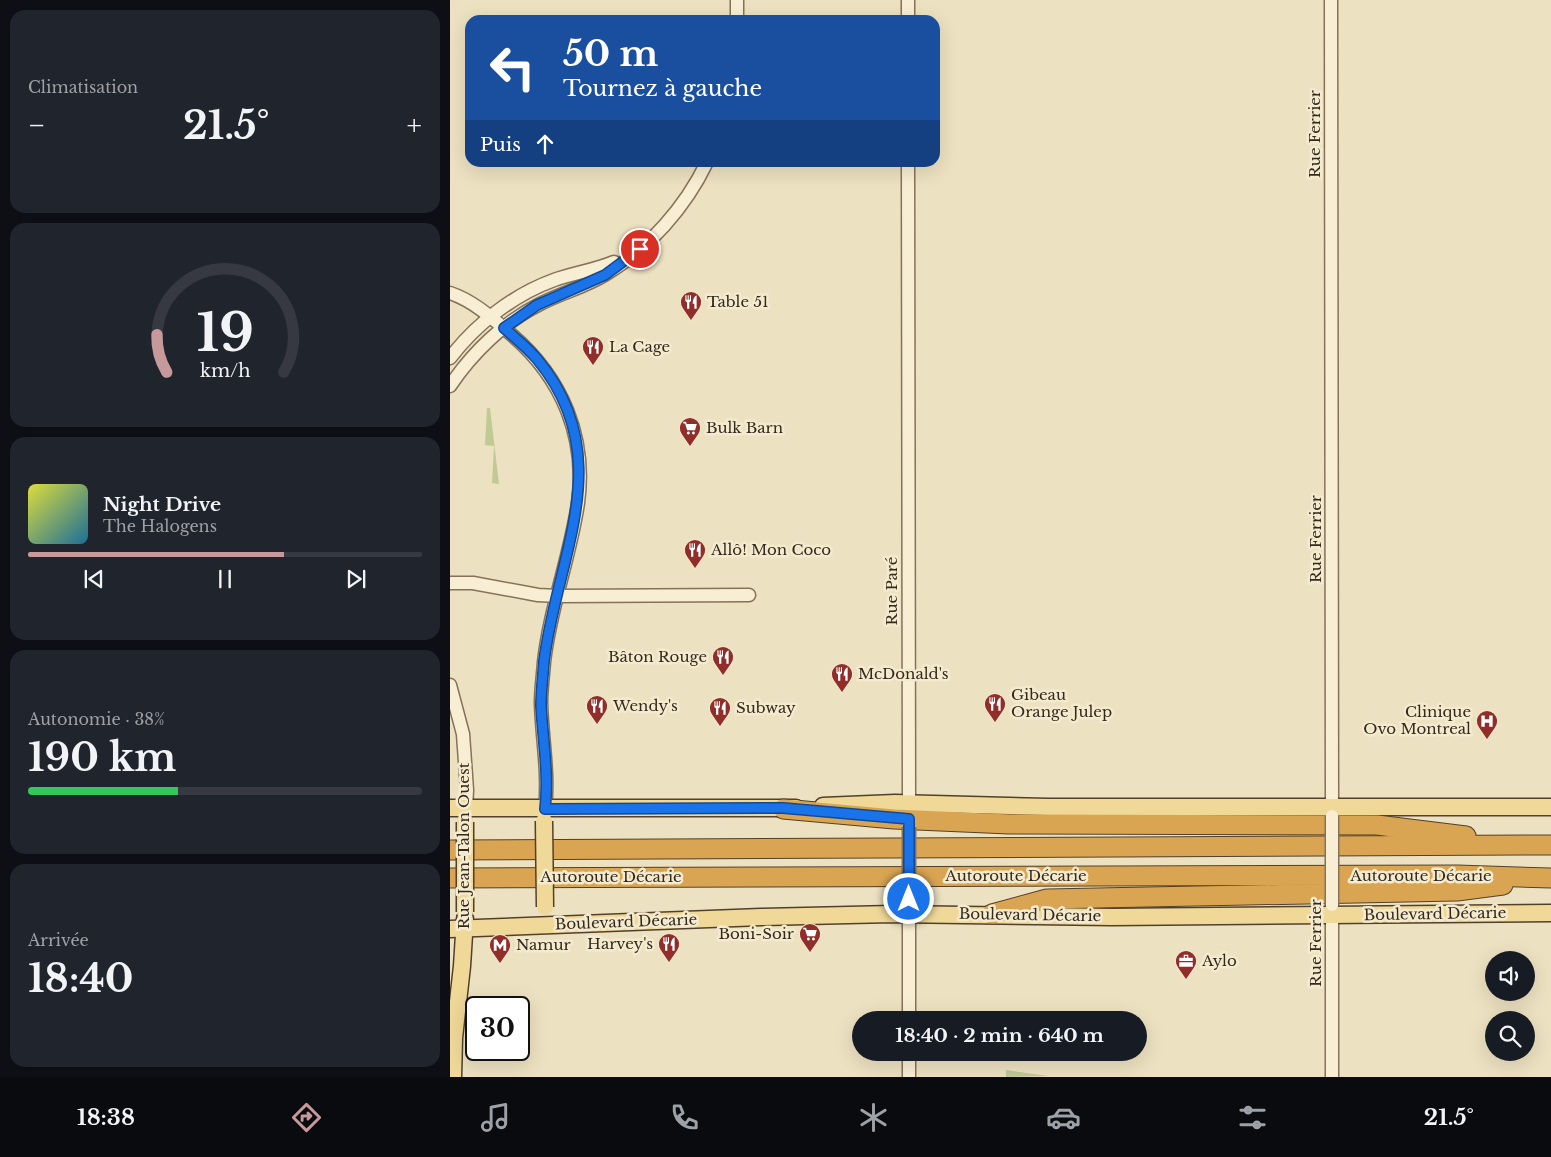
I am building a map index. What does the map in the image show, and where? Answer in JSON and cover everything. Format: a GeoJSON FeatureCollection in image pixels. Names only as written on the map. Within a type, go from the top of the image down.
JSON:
{"type":"FeatureCollection","features":[{"type":"Feature","properties":{"kind":"highway"},"geometry":{"type":"LineString","coordinates":[[783,808],[1009,824],[1378,825],[1545,846]]}},
{"type":"Feature","properties":{"kind":"highway","name":"Autoroute Décarie"},"geometry":{"type":"LineString","coordinates":[[450,850],[1545,846]]}},
{"type":"Feature","properties":{"kind":"highway","name":"Autoroute Décarie"},"geometry":{"type":"LineString","coordinates":[[450,878],[1457,875],[1551,878]]}},
{"type":"Feature","properties":{"kind":"highway"},"geometry":{"type":"LineString","coordinates":[[992,914],[1047,899],[1457,891],[1551,878]]}},
{"type":"Feature","properties":{"kind":"main road"},"geometry":{"type":"LineString","coordinates":[[909,817],[1048,807],[1332,812],[1551,807]]}},
{"type":"Feature","properties":{"kind":"main road"},"geometry":{"type":"LineString","coordinates":[[460,813],[544,815],[783,808]]}},
{"type":"Feature","properties":{"kind":"main road","name":"Rue Jean-Talon Ouest"},"geometry":{"type":"LineString","coordinates":[[453,1077],[454,1038],[462,966],[457,929],[465,912],[460,813]]}},
{"type":"Feature","properties":{"kind":"main road"},"geometry":{"type":"LineString","coordinates":[[544,815],[545,926]]}},
{"type":"Feature","properties":{"kind":"main road","name":"Boulevard Décarie"},"geometry":{"type":"LineString","coordinates":[[457,929],[761,917],[909,906],[992,914],[1112,917],[1332,910],[1551,913]]}},
{"type":"Feature","properties":{"kind":"main road","name":"Rue Jean-Talon Ouest"},"geometry":{"type":"LineString","coordinates":[[450,1007],[454,1038]]}},
{"type":"Feature","properties":{"kind":"street"},"geometry":{"type":"LineString","coordinates":[[737,0],[737,15]]}},
{"type":"Feature","properties":{"kind":"street"},"geometry":{"type":"LineString","coordinates":[[908,0],[908,15]]}},
{"type":"Feature","properties":{"kind":"street","name":"Rue Ferrier"},"geometry":{"type":"LineString","coordinates":[[1331,0],[1332,1077]]}},
{"type":"Feature","properties":{"kind":"street"},"geometry":{"type":"LineString","coordinates":[[450,386],[478,351],[504,328],[537,305],[605,275],[630,257],[652,238],[684,201],[704,167]]}},
{"type":"Feature","properties":{"kind":"street","name":"Rue Paré"},"geometry":{"type":"LineString","coordinates":[[908,167],[909,1011]]}},
{"type":"Feature","properties":{"kind":"street"},"geometry":{"type":"LineString","coordinates":[[450,358],[472,332],[490,317],[535,288],[560,278],[614,262],[652,238]]}},
{"type":"Feature","properties":{"kind":"street"},"geometry":{"type":"LineString","coordinates":[[450,293],[468,301],[490,317],[531,352],[551,377],[566,408],[575,439],[579,468],[578,498],[571,540],[551,616],[542,693],[547,788],[544,815]]}},
{"type":"Feature","properties":{"kind":"street"},"geometry":{"type":"LineString","coordinates":[[450,583],[473,583],[538,595],[557,596],[749,595]]}},
{"type":"Feature","properties":{"kind":"street","name":"Rue Jean-Talon Ouest"},"geometry":{"type":"LineString","coordinates":[[450,685],[463,734],[466,780],[460,813]]}},
{"type":"Feature","properties":{"kind":"street"},"geometry":{"type":"LineString","coordinates":[[909,1061],[909,1077]]}},
{"type":"Feature","properties":{"kind":"green space"},"geometry":{"type":"Polygon","coordinates":[[[487,408],[490,408],[499,484],[492,483],[494,446],[485,445],[487,408]]]}},
{"type":"Feature","properties":{"kind":"green space"},"geometry":{"type":"Polygon","coordinates":[[[1006,1070],[1048,1076],[1006,1077],[1006,1070]]]}},
{"type":"Feature","properties":{"kind":"place","name":"Table 51"},"geometry":{"type":"Point","coordinates":[691,321]}},
{"type":"Feature","properties":{"kind":"place","name":"La Cage"},"geometry":{"type":"Point","coordinates":[593,366]}},
{"type":"Feature","properties":{"kind":"place","name":"Bulk Barn"},"geometry":{"type":"Point","coordinates":[690,447]}},
{"type":"Feature","properties":{"kind":"place","name":"Allô! Mon Coco"},"geometry":{"type":"Point","coordinates":[695,569]}},
{"type":"Feature","properties":{"kind":"place","name":"Bâton Rouge"},"geometry":{"type":"Point","coordinates":[723,676]}},
{"type":"Feature","properties":{"kind":"place","name":"McDonald's"},"geometry":{"type":"Point","coordinates":[842,693]}},
{"type":"Feature","properties":{"kind":"place","name":"Gibeau Orange Julep"},"geometry":{"type":"Point","coordinates":[995,723]}},
{"type":"Feature","properties":{"kind":"place","name":"Wendy's"},"geometry":{"type":"Point","coordinates":[597,725]}},
{"type":"Feature","properties":{"kind":"place","name":"Subway"},"geometry":{"type":"Point","coordinates":[720,727]}},
{"type":"Feature","properties":{"kind":"place","name":"Clinique Ovo Montreal"},"geometry":{"type":"Point","coordinates":[1487,740]}},
{"type":"Feature","properties":{"kind":"place","name":"Boni-Soir"},"geometry":{"type":"Point","coordinates":[810,953]}},
{"type":"Feature","properties":{"kind":"place","name":"Harvey's"},"geometry":{"type":"Point","coordinates":[669,963]}},
{"type":"Feature","properties":{"kind":"place","name":"Namur"},"geometry":{"type":"Point","coordinates":[500,964]}},
{"type":"Feature","properties":{"kind":"place","name":"Aylo"},"geometry":{"type":"Point","coordinates":[1186,980]}},
{"type":"Feature","properties":{"kind":"route"},"geometry":{"type":"LineString","coordinates":[[640,249],[605,275],[584,286],[537,305],[504,328],[531,352],[555,384],[569,414],[578,453],[578,505],[551,616],[542,682],[541,704],[547,788],[545,809],[783,808],[909,819],[909,899]]}}]}
